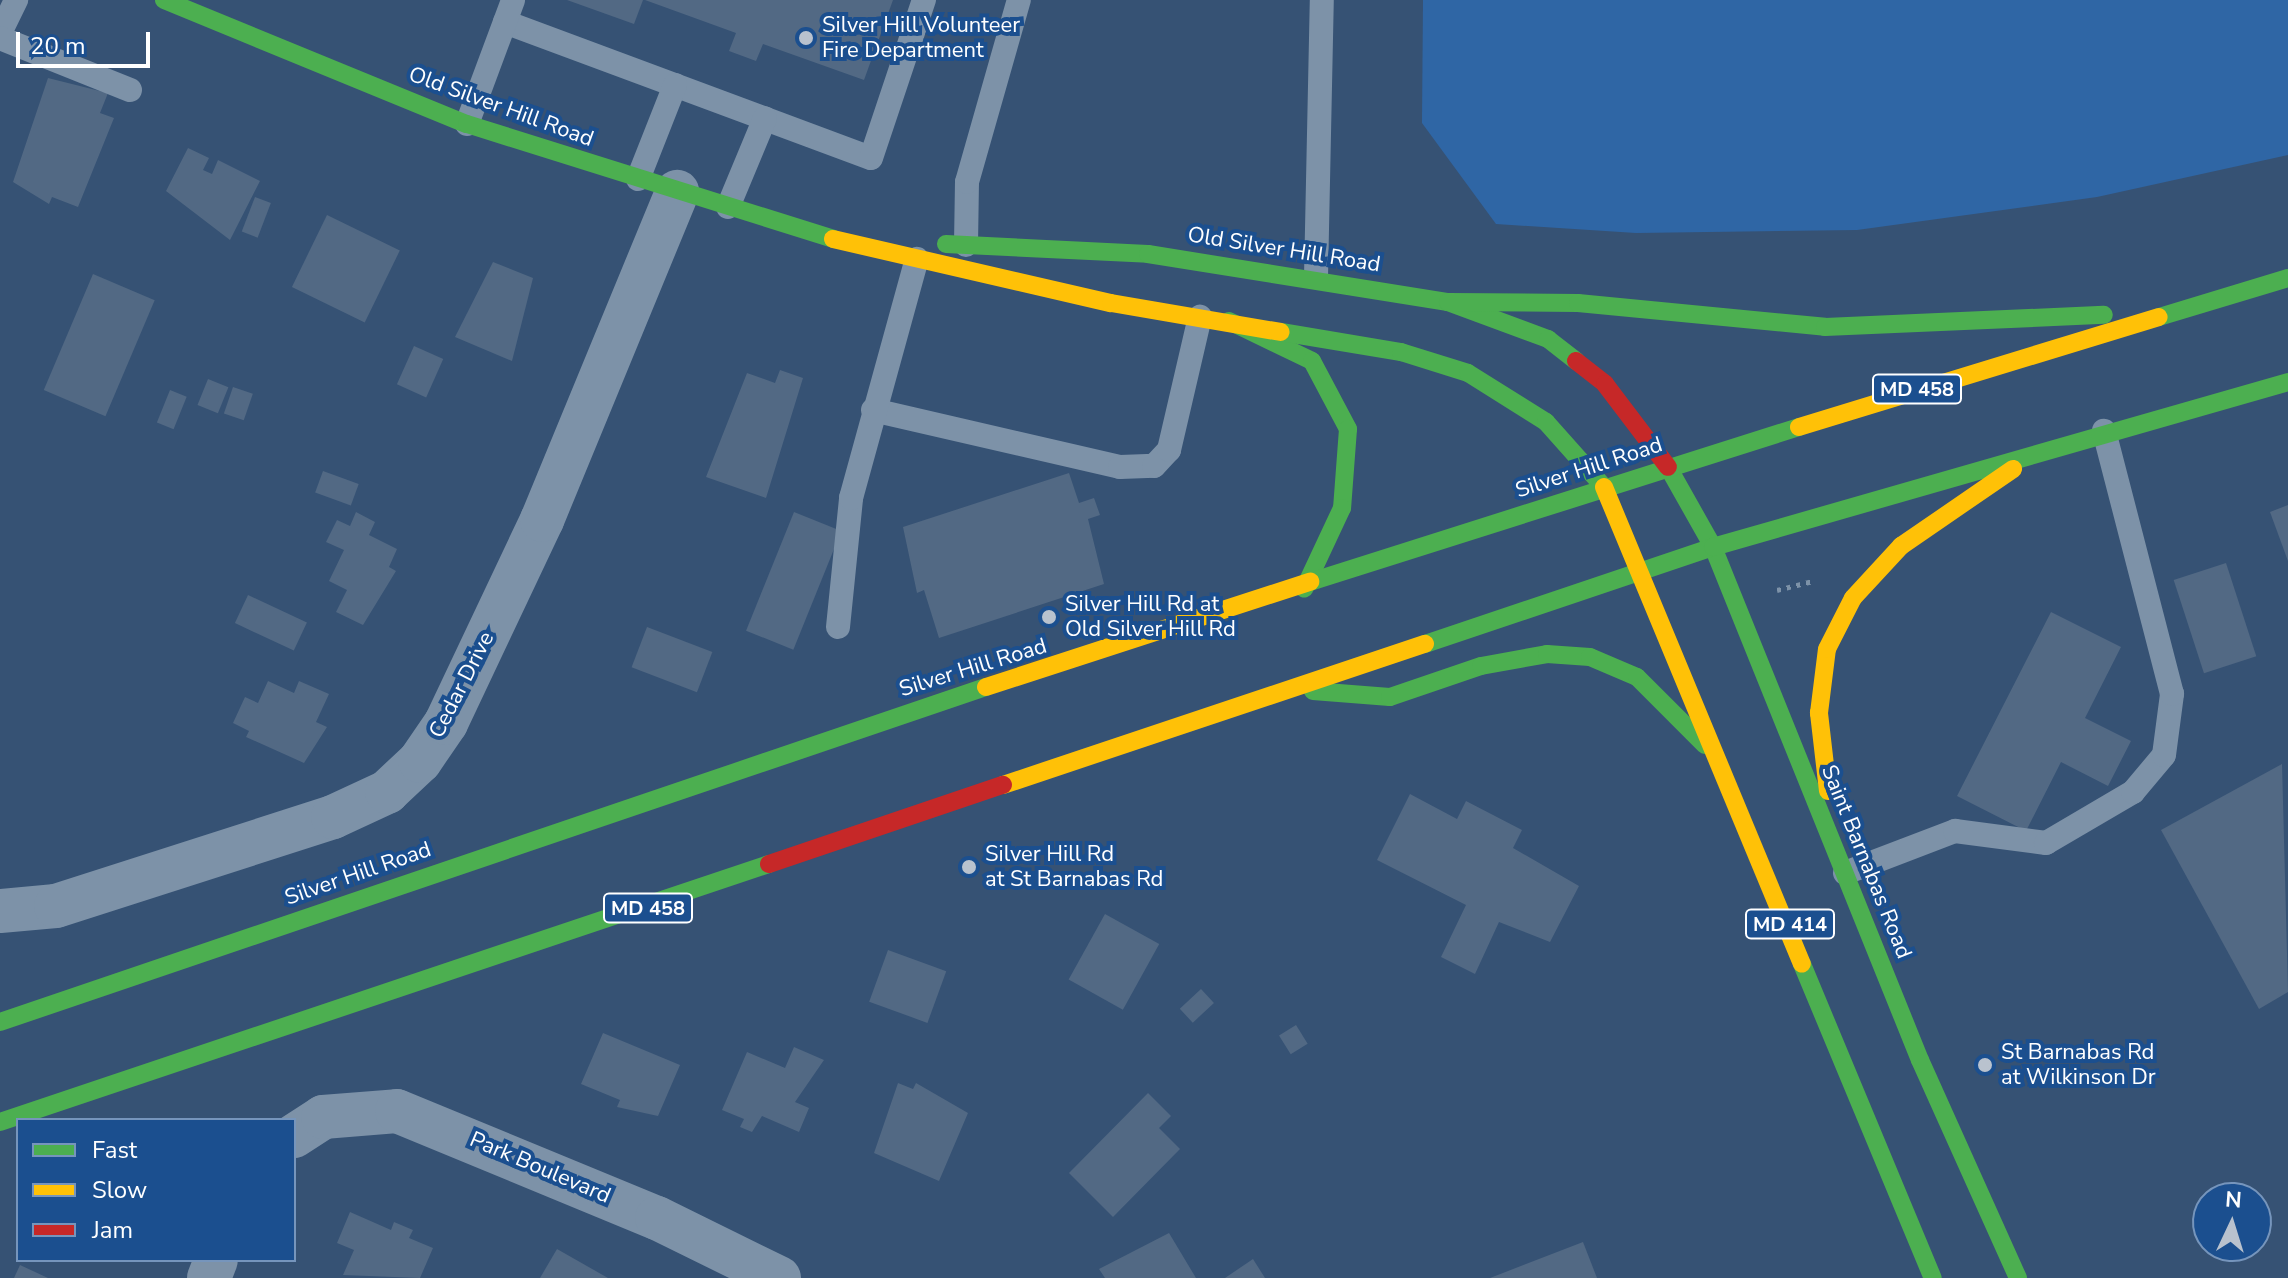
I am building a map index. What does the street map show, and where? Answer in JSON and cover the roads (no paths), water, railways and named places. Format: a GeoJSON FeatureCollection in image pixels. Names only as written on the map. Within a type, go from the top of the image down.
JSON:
{"type":"FeatureCollection","features":[{"type":"Feature","properties":{"kind":"main road","name":"Old Silver Hill Road"},"geometry":{"type":"LineString","coordinates":[[164,0],[467,124],[830,238],[1200,317],[1401,352],[1468,373],[1546,422],[1604,487]]}},
{"type":"Feature","properties":{"kind":"main road","name":"Old Silver Hill Road"},"geometry":{"type":"LineString","coordinates":[[830,238],[1148,254],[1316,277],[1448,302],[1548,339],[1605,384],[1668,467]]}},
{"type":"Feature","properties":{"kind":"main road","name":"Silver Hill Road"},"geometry":{"type":"LineString","coordinates":[[0,1022],[827,739],[1304,589],[1604,487],[2166,312],[2288,278]]}},
{"type":"Feature","properties":{"kind":"main road"},"geometry":{"type":"LineString","coordinates":[[1448,302],[1578,303],[1825,327],[2166,312]]}},
{"type":"Feature","properties":{"kind":"main road"},"geometry":{"type":"LineString","coordinates":[[1229,321],[1312,361],[1348,429],[1342,508],[1304,589]]}},
{"type":"Feature","properties":{"kind":"main road","name":"MD 458"},"geometry":{"type":"LineString","coordinates":[[0,1122],[1713,547],[2048,445],[2288,382]]}},
{"type":"Feature","properties":{"kind":"main road"},"geometry":{"type":"LineString","coordinates":[[1834,847],[1819,713],[1827,649],[1853,598],[1901,546],[2048,445]]}},
{"type":"Feature","properties":{"kind":"main road","name":"Saint Barnabas Road"},"geometry":{"type":"LineString","coordinates":[[1668,467],[1713,547],[1834,847],[2018,1278]]}},
{"type":"Feature","properties":{"kind":"main road","name":"MD 414"},"geometry":{"type":"LineString","coordinates":[[1604,487],[1726,769],[1933,1278]]}},
{"type":"Feature","properties":{"kind":"main road"},"geometry":{"type":"LineString","coordinates":[[1294,690],[1390,697],[1481,666],[1547,654],[1590,657],[1637,677],[1726,769]]}},
{"type":"Feature","properties":{"kind":"street","name":"Cedar Drive"},"geometry":{"type":"LineString","coordinates":[[0,911],[56,906],[333,817],[387,792],[420,761],[446,723],[542,520],[657,186]]}},
{"type":"Feature","properties":{"kind":"street","name":"Park Boulevard"},"geometry":{"type":"LineString","coordinates":[[296,1135],[323,1117],[397,1111],[643,1212],[779,1278]]}},
{"type":"Feature","properties":{"kind":"lane"},"geometry":{"type":"LineString","coordinates":[[16,0],[0,36],[130,90]]}},
{"type":"Feature","properties":{"kind":"lane"},"geometry":{"type":"LineString","coordinates":[[467,124],[509,11],[675,85],[871,158],[924,0]]}},
{"type":"Feature","properties":{"kind":"lane"},"geometry":{"type":"LineString","coordinates":[[966,245],[967,182],[1019,0]]}},
{"type":"Feature","properties":{"kind":"lane"},"geometry":{"type":"LineString","coordinates":[[1316,277],[1322,0]]}},
{"type":"Feature","properties":{"kind":"lane"},"geometry":{"type":"LineString","coordinates":[[657,186],[675,85]]}},
{"type":"Feature","properties":{"kind":"lane"},"geometry":{"type":"LineString","coordinates":[[728,207],[765,118]]}},
{"type":"Feature","properties":{"kind":"lane"},"geometry":{"type":"LineString","coordinates":[[838,627],[851,498],[917,259]]}},
{"type":"Feature","properties":{"kind":"lane"},"geometry":{"type":"LineString","coordinates":[[873,410],[1120,467],[1154,466],[1169,450],[1200,317]]}},
{"type":"Feature","properties":{"kind":"lane"},"geometry":{"type":"LineString","coordinates":[[1845,873],[1955,831],[2046,843],[2133,792],[2164,755],[2172,694],[2104,431]]}},
{"type":"Feature","properties":{"kind":"place","name":"Silver Hill Volunteer Fire Department"},"geometry":{"type":"Point","coordinates":[806,38]}},
{"type":"Feature","properties":{"kind":"place","name":"Silver Hill Rd at Old Silver Hill Rd"},"geometry":{"type":"Point","coordinates":[1049,617]}},
{"type":"Feature","properties":{"kind":"place","name":"Silver Hill Rd at St Barnabas Rd"},"geometry":{"type":"Point","coordinates":[969,867]}},
{"type":"Feature","properties":{"kind":"place","name":"St Barnabas Rd at Wilkinson Dr"},"geometry":{"type":"Point","coordinates":[1985,1065]}}]}
